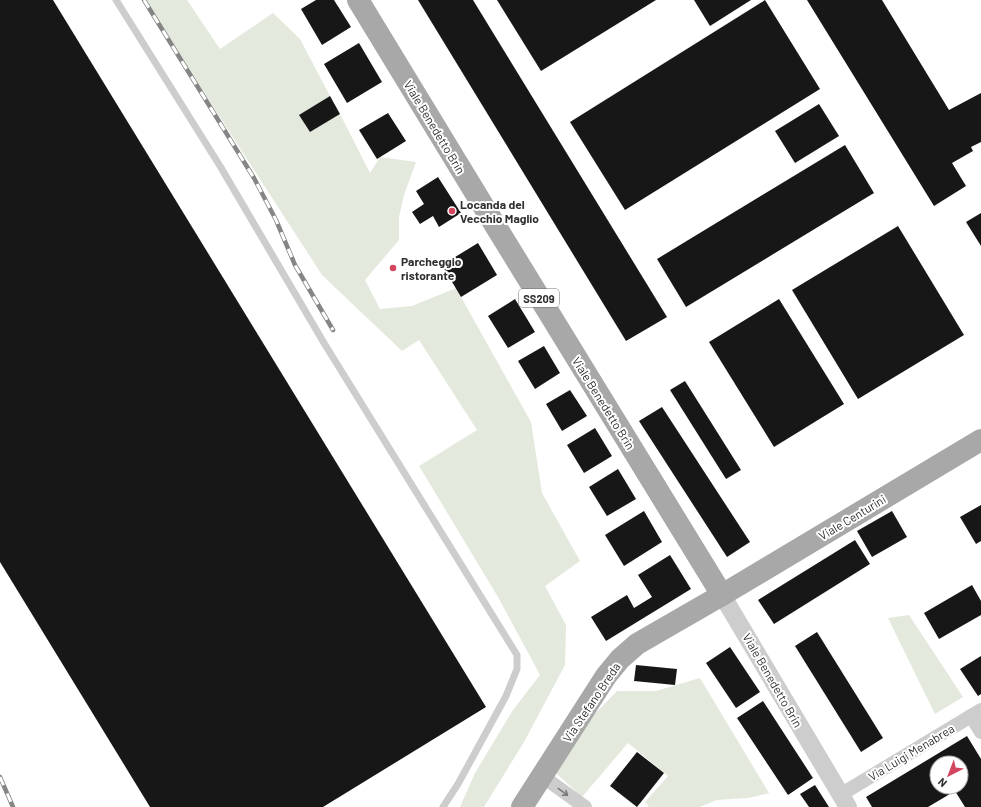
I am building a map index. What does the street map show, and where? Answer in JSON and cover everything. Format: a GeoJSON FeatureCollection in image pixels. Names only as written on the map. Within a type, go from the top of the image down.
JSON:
{"type":"FeatureCollection","features":[{"type":"Feature","properties":{"kind":"main road","name":"Viale Benedetto Brin"},"geometry":{"type":"LineString","coordinates":[[358,0],[722,594]]}},
{"type":"Feature","properties":{"kind":"main road","name":"Viale Centurini"},"geometry":{"type":"LineString","coordinates":[[722,594],[981,440]]}},
{"type":"Feature","properties":{"kind":"main road","name":"Via Stefano Breda"},"geometry":{"type":"LineString","coordinates":[[522,807],[606,676],[620,659],[638,644],[722,594]]}},
{"type":"Feature","properties":{"kind":"street","name":"Viale Benedetto Brin"},"geometry":{"type":"LineString","coordinates":[[722,594],[844,801]]}},
{"type":"Feature","properties":{"kind":"street"},"geometry":{"type":"LineString","coordinates":[[976,713],[981,732]]}},
{"type":"Feature","properties":{"kind":"street","name":"Via Luigi Menabrea"},"geometry":{"type":"LineString","coordinates":[[844,801],[976,713]]}},
{"type":"Feature","properties":{"kind":"street"},"geometry":{"type":"LineString","coordinates":[[542,776],[585,807]]}},
{"type":"Feature","properties":{"kind":"lane"},"geometry":{"type":"LineString","coordinates":[[116,0],[220,166],[324,343],[517,655],[517,669],[506,696],[458,784],[443,807]]}},
{"type":"Feature","properties":{"kind":"shaded area"},"geometry":{"type":"Polygon","coordinates":[[[144,0],[187,0],[220,49],[273,13],[300,39],[330,96],[299,115],[310,132],[340,114],[370,173],[380,157],[416,162],[404,195],[399,217],[399,240],[365,280],[380,309],[412,306],[456,288],[531,422],[542,493],[580,561],[545,586],[566,625],[565,665],[524,742],[484,807],[460,807],[475,773],[513,710],[540,675],[498,597],[419,466],[477,430],[419,340],[402,351],[322,275],[144,0]]]}},
{"type":"Feature","properties":{"kind":"shaded area"},"geometry":{"type":"Polygon","coordinates":[[[909,615],[963,697],[935,714],[888,618],[909,615]]]}},
{"type":"Feature","properties":{"kind":"shaded area"},"geometry":{"type":"Polygon","coordinates":[[[700,678],[769,793],[749,798],[717,800],[700,807],[649,807],[645,802],[668,776],[628,743],[582,797],[546,764],[617,691],[656,691],[700,678]]]}},
{"type":"Feature","properties":{"kind":"building"},"geometry":{"type":"Polygon","coordinates":[[[0,0],[53,0],[486,707],[323,807],[150,807],[0,562],[0,0]]]}},
{"type":"Feature","properties":{"kind":"building"},"geometry":{"type":"Polygon","coordinates":[[[316,0],[334,0],[351,27],[322,45],[301,9],[316,0]]]}},
{"type":"Feature","properties":{"kind":"building"},"geometry":{"type":"Polygon","coordinates":[[[418,0],[473,0],[667,317],[626,341],[418,0]]]}},
{"type":"Feature","properties":{"kind":"building"},"geometry":{"type":"Polygon","coordinates":[[[497,0],[656,0],[541,71],[497,0]]]}},
{"type":"Feature","properties":{"kind":"building"},"geometry":{"type":"Polygon","coordinates":[[[694,0],[751,0],[710,26],[694,0]]]}},
{"type":"Feature","properties":{"kind":"building"},"geometry":{"type":"Polygon","coordinates":[[[765,0],[820,89],[625,210],[570,122],[765,0]]]}},
{"type":"Feature","properties":{"kind":"building"},"geometry":{"type":"Polygon","coordinates":[[[807,0],[882,0],[949,110],[981,93],[981,142],[971,147],[973,151],[952,163],[966,186],[934,206],[807,0]]]}},
{"type":"Feature","properties":{"kind":"building"},"geometry":{"type":"Polygon","coordinates":[[[359,43],[382,82],[347,103],[324,64],[359,43]]]}},
{"type":"Feature","properties":{"kind":"building"},"geometry":{"type":"Polygon","coordinates":[[[330,96],[340,114],[310,132],[299,115],[330,96]]]}},
{"type":"Feature","properties":{"kind":"building"},"geometry":{"type":"Polygon","coordinates":[[[819,104],[839,136],[795,163],[775,131],[819,104]]]}},
{"type":"Feature","properties":{"kind":"building"},"geometry":{"type":"Polygon","coordinates":[[[388,113],[406,141],[377,159],[359,130],[388,113]]]}},
{"type":"Feature","properties":{"kind":"building"},"geometry":{"type":"Polygon","coordinates":[[[845,145],[874,193],[686,307],[657,259],[845,145]]]}},
{"type":"Feature","properties":{"kind":"building"},"geometry":{"type":"Polygon","coordinates":[[[438,177],[461,213],[439,227],[433,216],[420,224],[412,212],[424,204],[416,191],[438,177]]]}},
{"type":"Feature","properties":{"kind":"building"},"geometry":{"type":"Polygon","coordinates":[[[981,213],[981,246],[966,222],[981,213]]]}},
{"type":"Feature","properties":{"kind":"building"},"geometry":{"type":"Polygon","coordinates":[[[898,226],[964,335],[858,399],[792,290],[898,226]]]}},
{"type":"Feature","properties":{"kind":"building"},"geometry":{"type":"Polygon","coordinates":[[[478,243],[497,275],[461,297],[442,265],[478,243]]]}},
{"type":"Feature","properties":{"kind":"building"},"geometry":{"type":"Polygon","coordinates":[[[515,299],[535,332],[508,348],[488,316],[515,299]]]}},
{"type":"Feature","properties":{"kind":"building"},"geometry":{"type":"Polygon","coordinates":[[[779,299],[844,404],[774,447],[709,342],[779,299]]]}},
{"type":"Feature","properties":{"kind":"building"},"geometry":{"type":"Polygon","coordinates":[[[544,346],[560,373],[535,389],[518,361],[544,346]]]}},
{"type":"Feature","properties":{"kind":"building"},"geometry":{"type":"Polygon","coordinates":[[[685,381],[741,470],[726,479],[670,390],[685,381]]]}},
{"type":"Feature","properties":{"kind":"building"},"geometry":{"type":"Polygon","coordinates":[[[570,390],[587,416],[562,431],[546,404],[570,390]]]}},
{"type":"Feature","properties":{"kind":"building"},"geometry":{"type":"Polygon","coordinates":[[[662,407],[750,542],[727,557],[639,421],[662,407]]]}},
{"type":"Feature","properties":{"kind":"building"},"geometry":{"type":"Polygon","coordinates":[[[595,428],[612,456],[584,473],[567,445],[595,428]]]}},
{"type":"Feature","properties":{"kind":"building"},"geometry":{"type":"Polygon","coordinates":[[[618,469],[636,499],[607,516],[589,487],[618,469]]]}},
{"type":"Feature","properties":{"kind":"building"},"geometry":{"type":"Polygon","coordinates":[[[981,505],[981,541],[976,544],[960,517],[981,505]]]}},
{"type":"Feature","properties":{"kind":"building"},"geometry":{"type":"Polygon","coordinates":[[[644,511],[662,542],[624,566],[605,535],[644,511]]]}},
{"type":"Feature","properties":{"kind":"building"},"geometry":{"type":"Polygon","coordinates":[[[892,511],[907,537],[872,557],[857,531],[892,511]]]}},
{"type":"Feature","properties":{"kind":"building"},"geometry":{"type":"Polygon","coordinates":[[[855,540],[870,564],[774,624],[758,600],[855,540]]]}},
{"type":"Feature","properties":{"kind":"building"},"geometry":{"type":"Polygon","coordinates":[[[670,555],[691,589],[606,641],[591,617],[627,595],[634,608],[652,597],[638,575],[670,555]]]}},
{"type":"Feature","properties":{"kind":"building"},"geometry":{"type":"Polygon","coordinates":[[[972,585],[981,601],[981,615],[939,639],[924,613],[972,585]]]}},
{"type":"Feature","properties":{"kind":"building"},"geometry":{"type":"Polygon","coordinates":[[[817,632],[883,738],[861,752],[795,646],[817,632]]]}},
{"type":"Feature","properties":{"kind":"building"},"geometry":{"type":"Polygon","coordinates":[[[730,647],[760,692],[736,708],[706,663],[730,647]]]}},
{"type":"Feature","properties":{"kind":"building"},"geometry":{"type":"Polygon","coordinates":[[[981,656],[981,694],[978,696],[960,669],[981,656]]]}},
{"type":"Feature","properties":{"kind":"building"},"geometry":{"type":"Polygon","coordinates":[[[636,665],[677,669],[675,685],[634,681],[636,665]]]}},
{"type":"Feature","properties":{"kind":"building"},"geometry":{"type":"Polygon","coordinates":[[[763,701],[813,778],[788,795],[737,718],[763,701]]]}},
{"type":"Feature","properties":{"kind":"building"},"geometry":{"type":"Polygon","coordinates":[[[967,736],[981,759],[981,807],[965,807],[958,795],[969,795],[969,755],[936,755],[967,736]]]}},
{"type":"Feature","properties":{"kind":"building"},"geometry":{"type":"Polygon","coordinates":[[[637,752],[664,773],[637,807],[610,786],[637,752]]]}},
{"type":"Feature","properties":{"kind":"building"},"geometry":{"type":"Polygon","coordinates":[[[929,759],[929,795],[948,795],[928,807],[872,807],[866,797],[929,759]]]}},
{"type":"Feature","properties":{"kind":"building"},"geometry":{"type":"Polygon","coordinates":[[[815,785],[829,807],[809,807],[800,794],[815,785]]]}},
{"type":"Feature","properties":{"kind":"railway"},"geometry":{"type":"LineString","coordinates":[[144,0],[254,178],[276,220],[295,265],[333,330]]}},
{"type":"Feature","properties":{"kind":"railway"},"geometry":{"type":"LineString","coordinates":[[0,777],[13,807]]}},
{"type":"Feature","properties":{"kind":"place","name":"Locanda del Vecchio Maglio"},"geometry":{"type":"Point","coordinates":[452,211]}},
{"type":"Feature","properties":{"kind":"place","name":"Parcheggio ristorante"},"geometry":{"type":"Point","coordinates":[393,268]}}]}
